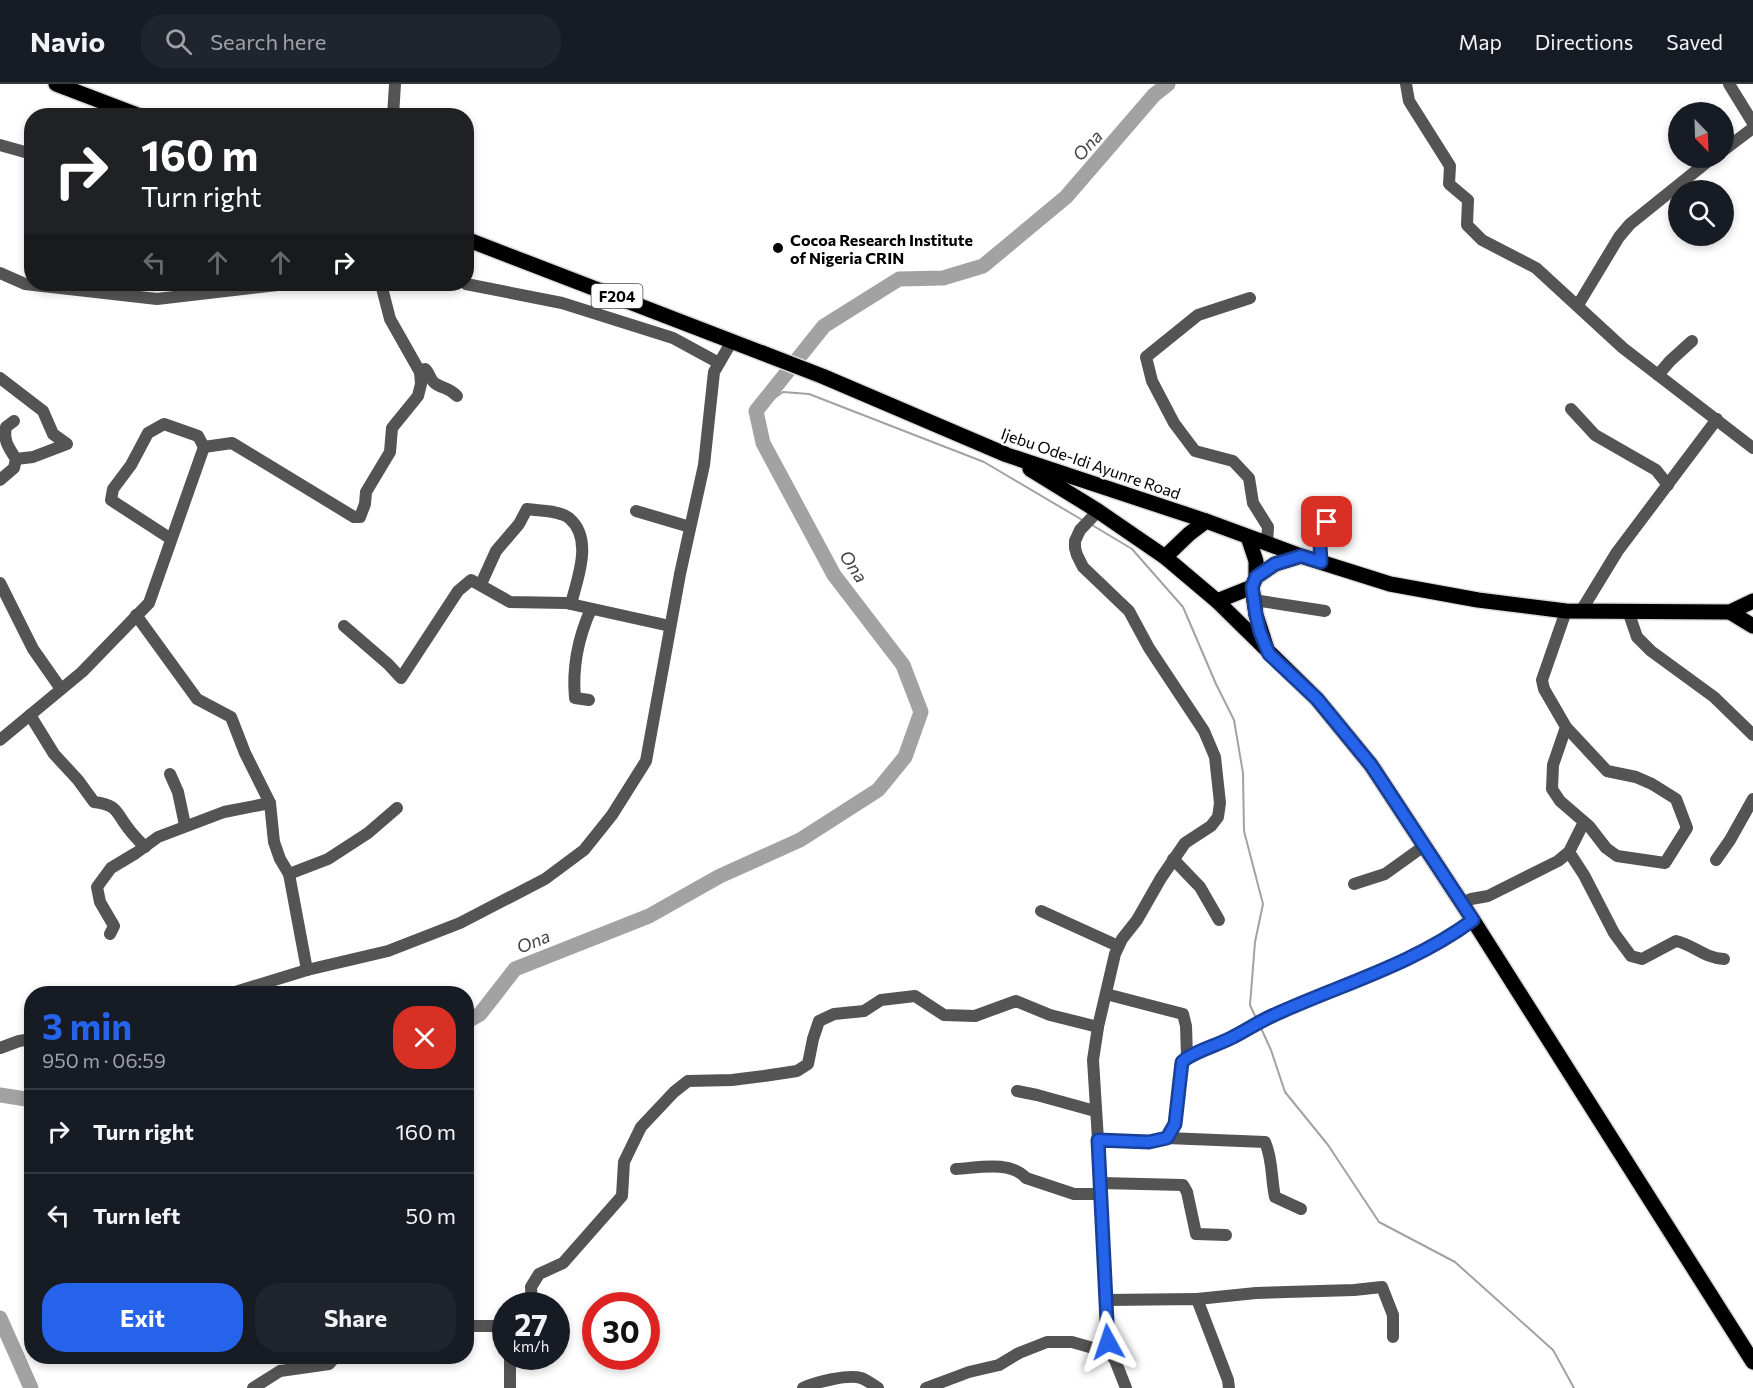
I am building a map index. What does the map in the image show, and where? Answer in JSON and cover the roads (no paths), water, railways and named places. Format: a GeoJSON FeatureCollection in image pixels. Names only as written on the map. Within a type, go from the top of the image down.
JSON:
{"type":"FeatureCollection","features":[{"type":"Feature","properties":{"kind":"main road"},"geometry":{"type":"LineString","coordinates":[[56,84],[119,108]]}},
{"type":"Feature","properties":{"kind":"main road","name":"Ijebu Ode-Idi Ayunre Road"},"geometry":{"type":"LineString","coordinates":[[474,242],[822,376],[1007,455],[1206,521],[1301,556],[1390,584],[1478,600],[1574,611],[1730,612]]}},
{"type":"Feature","properties":{"kind":"main road"},"geometry":{"type":"LineString","coordinates":[[1007,455],[1093,515],[1165,557],[1217,601],[1317,699],[1371,765],[1462,903],[1753,1362]]}},
{"type":"Feature","properties":{"kind":"main road"},"geometry":{"type":"LineString","coordinates":[[1165,557],[1206,521]]}},
{"type":"Feature","properties":{"kind":"main road"},"geometry":{"type":"LineString","coordinates":[[1248,537],[1256,561],[1254,588],[1260,632],[1269,654]]}},
{"type":"Feature","properties":{"kind":"main road"},"geometry":{"type":"LineString","coordinates":[[1217,601],[1254,588],[1275,564],[1301,556]]}},
{"type":"Feature","properties":{"kind":"main road","name":"F204"},"geometry":{"type":"LineString","coordinates":[[1730,612],[1753,601]]}},
{"type":"Feature","properties":{"kind":"main road"},"geometry":{"type":"LineString","coordinates":[[1730,612],[1753,626]]}},
{"type":"Feature","properties":{"kind":"street"},"geometry":{"type":"LineString","coordinates":[[393,108],[394,84]]}},
{"type":"Feature","properties":{"kind":"street"},"geometry":{"type":"LineString","coordinates":[[1406,84],[1409,101],[1450,166],[1449,184],[1468,200],[1467,225],[1470,229],[1482,240],[1536,268],[1623,348],[1753,448]]}},
{"type":"Feature","properties":{"kind":"street"},"geometry":{"type":"LineString","coordinates":[[1729,84],[1753,125],[1734,141]]}},
{"type":"Feature","properties":{"kind":"street"},"geometry":{"type":"LineString","coordinates":[[0,145],[24,152]]}},
{"type":"Feature","properties":{"kind":"street"},"geometry":{"type":"LineString","coordinates":[[1578,305],[1619,237],[1630,224],[1700,168]]}},
{"type":"Feature","properties":{"kind":"street"},"geometry":{"type":"LineString","coordinates":[[0,273],[24,284]]}},
{"type":"Feature","properties":{"kind":"street"},"geometry":{"type":"LineString","coordinates":[[474,286],[562,303],[673,338],[719,363]]}},
{"type":"Feature","properties":{"kind":"street"},"geometry":{"type":"LineString","coordinates":[[91,291],[157,298],[222,291]]}},
{"type":"Feature","properties":{"kind":"street"},"geometry":{"type":"LineString","coordinates":[[204,447],[232,443],[354,517],[360,516],[365,504],[366,492],[390,452],[392,428],[418,396],[421,384],[420,372],[390,319],[383,291]]}},
{"type":"Feature","properties":{"kind":"street"},"geometry":{"type":"LineString","coordinates":[[1251,298],[1198,315],[1146,357],[1152,381],[1162,402],[1195,451],[1233,461],[1249,478],[1253,503],[1268,527],[1267,544]]}},
{"type":"Feature","properties":{"kind":"street"},"geometry":{"type":"LineString","coordinates":[[255,986],[307,970],[388,951],[460,923],[545,879],[585,850],[612,815],[646,761],[670,626],[704,465],[714,372],[732,341]]}},
{"type":"Feature","properties":{"kind":"street"},"geometry":{"type":"LineString","coordinates":[[1658,375],[1692,341]]}},
{"type":"Feature","properties":{"kind":"street"},"geometry":{"type":"LineString","coordinates":[[420,372],[425,369],[436,385],[450,388],[457,396]]}},
{"type":"Feature","properties":{"kind":"street"},"geometry":{"type":"LineString","coordinates":[[0,378],[43,411],[53,434],[67,444],[33,457],[16,459]]}},
{"type":"Feature","properties":{"kind":"street"},"geometry":{"type":"LineString","coordinates":[[1571,409],[1595,435],[1656,470],[1668,484]]}},
{"type":"Feature","properties":{"kind":"street"},"geometry":{"type":"LineString","coordinates":[[1566,728],[1553,765],[1552,789],[1560,801],[1584,822],[1606,848],[1617,856],[1665,863],[1687,828],[1676,799],[1636,777],[1607,771],[1566,728],[1542,680],[1574,611],[1717,419]]}},
{"type":"Feature","properties":{"kind":"street"},"geometry":{"type":"LineString","coordinates":[[0,480],[14,468],[16,459],[6,444],[4,434],[6,428],[14,421]]}},
{"type":"Feature","properties":{"kind":"street"},"geometry":{"type":"LineString","coordinates":[[0,740],[81,672],[148,603],[171,539],[204,447],[198,436],[164,424],[148,433],[131,465],[113,489],[111,500],[171,539]]}},
{"type":"Feature","properties":{"kind":"street"},"geometry":{"type":"LineString","coordinates":[[1321,562],[1320,545],[1324,539],[1329,505]]}},
{"type":"Feature","properties":{"kind":"street"},"geometry":{"type":"LineString","coordinates":[[481,584],[496,551],[519,524],[527,509],[557,513],[569,518],[580,535],[582,549],[580,567],[571,604]]}},
{"type":"Feature","properties":{"kind":"street"},"geometry":{"type":"LineString","coordinates":[[636,511],[690,526]]}},
{"type":"Feature","properties":{"kind":"street"},"geometry":{"type":"LineString","coordinates":[[1093,515],[1080,530],[1075,542],[1075,548],[1083,567],[1129,611],[1149,648],[1204,731],[1215,757],[1220,803],[1218,817],[1211,826],[1185,843],[1118,946],[1098,1027],[1093,1060],[1108,1342],[1106,1348]]}},
{"type":"Feature","properties":{"kind":"street"},"geometry":{"type":"LineString","coordinates":[[344,626],[388,664],[400,678],[458,591],[471,580],[510,602],[571,604],[670,626]]}},
{"type":"Feature","properties":{"kind":"street"},"geometry":{"type":"LineString","coordinates":[[0,583],[33,649],[61,689]]}},
{"type":"Feature","properties":{"kind":"street"},"geometry":{"type":"LineString","coordinates":[[1254,588],[1325,610]]}},
{"type":"Feature","properties":{"kind":"street"},"geometry":{"type":"LineString","coordinates":[[589,700],[574,698],[573,683],[575,655],[591,609]]}},
{"type":"Feature","properties":{"kind":"street"},"geometry":{"type":"LineString","coordinates":[[1628,611],[1637,637],[1651,651],[1714,697],[1753,735]]}},
{"type":"Feature","properties":{"kind":"street"},"geometry":{"type":"LineString","coordinates":[[136,615],[197,699],[231,717],[245,753],[270,803],[274,842],[289,874],[307,970]]}},
{"type":"Feature","properties":{"kind":"street"},"geometry":{"type":"LineString","coordinates":[[30,715],[54,754],[94,802],[108,804],[118,811],[128,828],[145,847]]}},
{"type":"Feature","properties":{"kind":"street"},"geometry":{"type":"LineString","coordinates":[[170,774],[178,792],[185,825]]}},
{"type":"Feature","properties":{"kind":"street"},"geometry":{"type":"LineString","coordinates":[[1716,860],[1753,800]]}},
{"type":"Feature","properties":{"kind":"street"},"geometry":{"type":"LineString","coordinates":[[110,934],[114,926],[100,902],[97,887],[111,868],[158,837],[185,825],[224,812],[270,803]]}},
{"type":"Feature","properties":{"kind":"street"},"geometry":{"type":"LineString","coordinates":[[289,874],[328,859],[368,833],[398,808]]}},
{"type":"Feature","properties":{"kind":"street"},"geometry":{"type":"LineString","coordinates":[[1462,903],[1488,896],[1558,861],[1569,852],[1584,822]]}},
{"type":"Feature","properties":{"kind":"street"},"geometry":{"type":"LineString","coordinates":[[1354,884],[1385,874],[1424,846]]}},
{"type":"Feature","properties":{"kind":"street"},"geometry":{"type":"LineString","coordinates":[[1569,852],[1584,875],[1614,933],[1631,956],[1642,959],[1676,941],[1710,958],[1724,959]]}},
{"type":"Feature","properties":{"kind":"street"},"geometry":{"type":"LineString","coordinates":[[1173,859],[1200,887],[1219,920]]}},
{"type":"Feature","properties":{"kind":"street"},"geometry":{"type":"LineString","coordinates":[[1041,911],[1118,946]]}},
{"type":"Feature","properties":{"kind":"street"},"geometry":{"type":"LineString","coordinates":[[1167,1138],[1175,1124],[1182,1062],[1187,1058],[1273,1015],[1378,974],[1419,954],[1473,920]]}},
{"type":"Feature","properties":{"kind":"street"},"geometry":{"type":"LineString","coordinates":[[1106,994],[1183,1014],[1186,1026],[1187,1058]]}},
{"type":"Feature","properties":{"kind":"street"},"geometry":{"type":"LineString","coordinates":[[531,1292],[531,1287],[539,1274],[563,1263],[622,1196],[624,1162],[641,1127],[674,1092],[688,1081],[732,1080],[797,1071],[808,1064],[819,1021],[834,1014],[864,1011],[881,1000],[915,996],[944,1015],[975,1016],[1016,1001],[1050,1015],[1098,1027]]}},
{"type":"Feature","properties":{"kind":"street"},"geometry":{"type":"LineString","coordinates":[[0,1048],[24,1040]]}},
{"type":"Feature","properties":{"kind":"street"},"geometry":{"type":"LineString","coordinates":[[1017,1092],[1037,1095],[1095,1111]]}},
{"type":"Feature","properties":{"kind":"street"},"geometry":{"type":"LineString","coordinates":[[1098,1140],[1149,1142],[1167,1138],[1265,1143],[1270,1154],[1271,1179],[1275,1197],[1301,1209]]}},
{"type":"Feature","properties":{"kind":"street"},"geometry":{"type":"LineString","coordinates":[[956,1169],[1000,1167],[1074,1194],[1101,1189],[1183,1185],[1188,1192],[1196,1234],[1226,1235]]}},
{"type":"Feature","properties":{"kind":"street"},"geometry":{"type":"LineString","coordinates":[[1105,1300],[1197,1299],[1256,1293],[1382,1287],[1394,1314],[1393,1337]]}},
{"type":"Feature","properties":{"kind":"street"},"geometry":{"type":"LineString","coordinates":[[1197,1299],[1229,1388]]}},
{"type":"Feature","properties":{"kind":"street"},"geometry":{"type":"LineString","coordinates":[[474,1326],[492,1326]]}},
{"type":"Feature","properties":{"kind":"street"},"geometry":{"type":"LineString","coordinates":[[926,1388],[969,1372],[999,1365],[1047,1342],[1067,1341],[1100,1350],[1106,1348]]}},
{"type":"Feature","properties":{"kind":"street"},"geometry":{"type":"LineString","coordinates":[[1106,1348],[1115,1360],[1126,1388]]}},
{"type":"Feature","properties":{"kind":"street"},"geometry":{"type":"LineString","coordinates":[[253,1388],[280,1371],[329,1364]]}},
{"type":"Feature","properties":{"kind":"street"},"geometry":{"type":"LineString","coordinates":[[510,1370],[510,1388]]}},
{"type":"Feature","properties":{"kind":"street"},"geometry":{"type":"LineString","coordinates":[[803,1388],[849,1377],[863,1379],[878,1388]]}},
{"type":"Feature","properties":{"kind":"waterway","name":"Ona"},"geometry":{"type":"LineString","coordinates":[[474,1017],[480,1014],[515,969],[649,916],[720,876],[800,840],[878,790],[905,757],[921,712],[903,665],[834,575],[763,443],[756,411],[824,326],[899,279],[943,278],[983,266],[1066,197],[1154,95],[1168,84]]}},
{"type":"Feature","properties":{"kind":"waterway"},"geometry":{"type":"LineString","coordinates":[[756,411],[783,392],[809,394],[984,462],[1084,521]]}},
{"type":"Feature","properties":{"kind":"waterway"},"geometry":{"type":"LineString","coordinates":[[1092,525],[1132,549],[1183,607],[1234,720],[1243,773],[1244,831],[1263,904],[1255,942],[1250,1005],[1256,1018]]}},
{"type":"Feature","properties":{"kind":"waterway"},"geometry":{"type":"LineString","coordinates":[[1260,1026],[1285,1092],[1328,1145],[1379,1222],[1455,1262],[1553,1350],[1574,1388]]}},
{"type":"Feature","properties":{"kind":"waterway","name":"Ona"},"geometry":{"type":"LineString","coordinates":[[0,1095],[24,1099]]}},
{"type":"Feature","properties":{"kind":"waterway","name":"Ona"},"geometry":{"type":"LineString","coordinates":[[0,1318],[31,1388]]}},
{"type":"Feature","properties":{"kind":"place","name":"Cocoa Research Institute of Nigeria CRIN"},"geometry":{"type":"Point","coordinates":[778,248]}}]}
